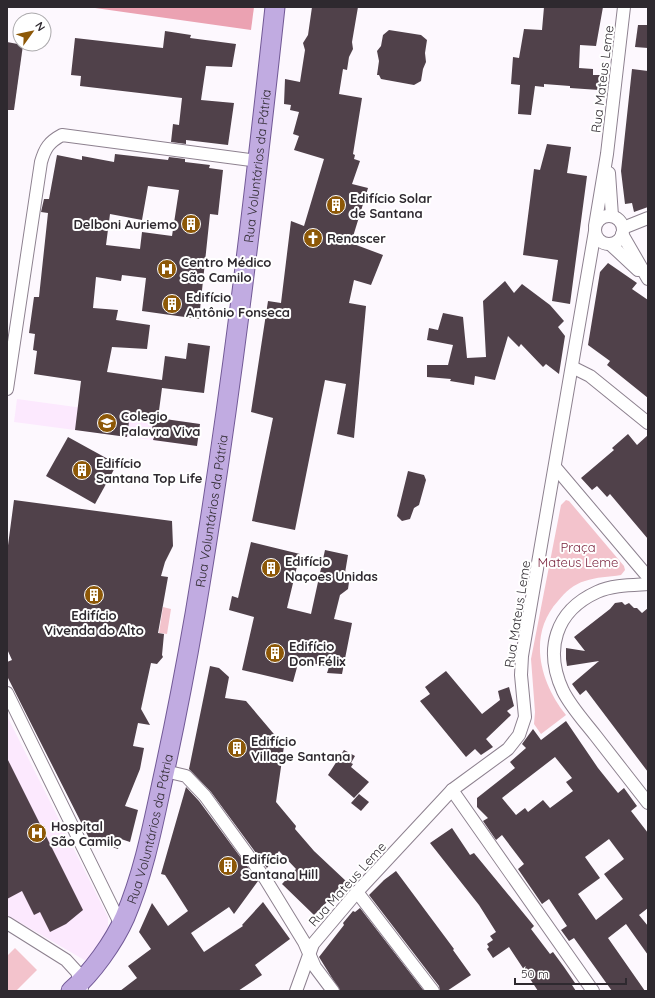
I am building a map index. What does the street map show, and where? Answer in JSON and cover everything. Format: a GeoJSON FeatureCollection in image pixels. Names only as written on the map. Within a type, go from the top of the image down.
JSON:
{"type":"FeatureCollection","features":[{"type":"Feature","properties":{"kind":"main road","name":"Rua Voluntários da Pátria"},"geometry":{"type":"LineString","coordinates":[[79,988],[102,956],[121,924],[143,866],[181,696],[217,482],[258,161],[275,7]]}},
{"type":"Feature","properties":{"kind":"street","name":"Rua Mateus Leme"},"geometry":{"type":"LineString","coordinates":[[296,991],[308,953],[313,944],[357,892],[452,790],[508,749],[519,735],[525,717],[521,675],[522,656],[608,154],[624,7]]}},
{"type":"Feature","properties":{"kind":"street"},"geometry":{"type":"LineString","coordinates":[[7,388],[41,162],[46,148],[51,140],[62,135],[258,161]]}},
{"type":"Feature","properties":{"kind":"street","name":"Rua Mateus Leme"},"geometry":{"type":"LineString","coordinates":[[608,154],[612,216]]}},
{"type":"Feature","properties":{"kind":"street"},"geometry":{"type":"LineString","coordinates":[[612,216],[617,219],[648,279],[608,243],[600,241],[595,229],[602,218],[612,216]]}},
{"type":"Feature","properties":{"kind":"street"},"geometry":{"type":"LineString","coordinates":[[608,243],[620,238],[622,231],[648,218]]}},
{"type":"Feature","properties":{"kind":"street","name":"Rua Mateus Leme"},"geometry":{"type":"LineString","coordinates":[[588,275],[608,243]]}},
{"type":"Feature","properties":{"kind":"street"},"geometry":{"type":"LineString","coordinates":[[572,366],[590,376],[648,423]]}},
{"type":"Feature","properties":{"kind":"street"},"geometry":{"type":"LineString","coordinates":[[555,467],[648,577]]}},
{"type":"Feature","properties":{"kind":"street"},"geometry":{"type":"LineString","coordinates":[[648,584],[619,586],[598,591],[576,604],[563,619],[555,639],[554,661],[563,691],[578,714],[648,803]]}},
{"type":"Feature","properties":{"kind":"street"},"geometry":{"type":"LineString","coordinates":[[7,693],[121,924]]}},
{"type":"Feature","properties":{"kind":"street"},"geometry":{"type":"LineString","coordinates":[[164,771],[186,776],[205,796],[266,880],[304,942],[317,970],[333,991]]}},
{"type":"Feature","properties":{"kind":"street"},"geometry":{"type":"LineString","coordinates":[[452,790],[593,991]]}},
{"type":"Feature","properties":{"kind":"street"},"geometry":{"type":"LineString","coordinates":[[357,892],[433,991]]}},
{"type":"Feature","properties":{"kind":"street"},"geometry":{"type":"LineString","coordinates":[[7,923],[66,960],[77,972],[79,988]]}},
{"type":"Feature","properties":{"kind":"shaded area"},"geometry":{"type":"Polygon","coordinates":[[[88,7],[254,7],[251,30],[88,7]]]}},
{"type":"Feature","properties":{"kind":"shaded area","name":"Colegio Palavra Viva"},"geometry":{"type":"Polygon","coordinates":[[[17,399],[200,424],[197,446],[14,422],[17,399]]]}},
{"type":"Feature","properties":{"kind":"shaded area","name":"Hospital São Camilo"},"geometry":{"type":"Polygon","coordinates":[[[7,716],[108,917],[108,931],[99,948],[86,961],[7,915],[7,716]]]}},
{"type":"Feature","properties":{"kind":"green space","name":"Praça Mateus Leme"},"geometry":{"type":"Polygon","coordinates":[[[566,500],[569,501],[624,566],[625,570],[621,575],[594,579],[577,584],[564,594],[548,614],[540,644],[541,659],[549,688],[566,715],[541,734],[534,724],[535,712],[531,659],[561,505],[566,500]]]}},
{"type":"Feature","properties":{"kind":"green space"},"geometry":{"type":"Polygon","coordinates":[[[163,607],[171,609],[167,634],[159,633],[163,607]]]}},
{"type":"Feature","properties":{"kind":"green space"},"geometry":{"type":"Polygon","coordinates":[[[15,948],[37,970],[16,991],[7,991],[7,956],[15,948]]]}},
{"type":"Feature","properties":{"kind":"building"},"geometry":{"type":"Polygon","coordinates":[[[312,7],[358,7],[352,42],[353,49],[349,57],[347,70],[343,69],[339,94],[362,98],[353,154],[355,155],[354,159],[360,161],[352,184],[368,188],[351,243],[383,255],[371,285],[354,280],[349,303],[366,306],[354,438],[337,434],[346,384],[325,380],[295,530],[252,521],[273,418],[251,412],[268,301],[281,303],[291,221],[304,226],[324,159],[294,150],[299,136],[293,134],[299,112],[290,110],[291,105],[284,104],[285,79],[300,82],[305,50],[303,43],[308,35],[312,7]]]}},
{"type":"Feature","properties":{"kind":"building"},"geometry":{"type":"Polygon","coordinates":[[[544,7],[603,7],[596,46],[580,45],[579,68],[593,69],[593,75],[601,75],[599,90],[544,84],[544,87],[535,86],[531,115],[518,114],[520,85],[511,84],[513,57],[519,58],[524,29],[542,30],[544,7]]]}},
{"type":"Feature","properties":{"kind":"building"},"geometry":{"type":"Polygon","coordinates":[[[638,25],[648,25],[648,48],[635,47],[638,25]]]}},
{"type":"Feature","properties":{"kind":"building"},"geometry":{"type":"Polygon","coordinates":[[[389,30],[421,35],[427,40],[425,53],[426,62],[421,81],[414,85],[381,79],[379,75],[377,75],[379,61],[377,51],[381,46],[383,35],[389,30]]]}},
{"type":"Feature","properties":{"kind":"building"},"geometry":{"type":"Polygon","coordinates":[[[165,31],[191,35],[190,38],[236,44],[232,67],[206,66],[201,100],[234,103],[228,145],[186,140],[186,144],[171,142],[173,124],[179,125],[182,98],[80,86],[81,76],[71,75],[75,38],[163,48],[165,31]]]}},
{"type":"Feature","properties":{"kind":"building"},"geometry":{"type":"Polygon","coordinates":[[[7,42],[12,43],[12,52],[22,52],[14,110],[7,110],[7,42]]]}},
{"type":"Feature","properties":{"kind":"building"},"geometry":{"type":"Polygon","coordinates":[[[632,69],[648,71],[648,207],[634,212],[632,203],[625,204],[621,171],[632,69]]]}},
{"type":"Feature","properties":{"kind":"building"},"geometry":{"type":"Polygon","coordinates":[[[547,144],[571,147],[567,173],[587,176],[570,304],[552,301],[558,260],[523,255],[534,169],[540,170],[547,144]]]}},
{"type":"Feature","properties":{"kind":"building"},"geometry":{"type":"Polygon","coordinates":[[[115,154],[168,160],[169,157],[185,159],[185,162],[210,165],[209,168],[223,170],[218,215],[210,214],[199,319],[142,311],[146,278],[122,275],[121,281],[96,277],[93,308],[118,310],[116,320],[150,325],[147,349],[112,347],[107,372],[162,380],[165,356],[186,359],[188,343],[210,346],[204,393],[162,388],[158,418],[200,424],[197,446],[153,440],[154,437],[151,436],[154,417],[130,414],[127,437],[75,430],[81,381],[34,374],[37,351],[33,350],[35,334],[29,333],[34,297],[39,297],[48,213],[41,212],[44,199],[49,199],[57,155],[82,160],[82,156],[114,162],[115,154]],[[148,186],[142,220],[110,214],[106,245],[140,249],[142,232],[172,236],[179,190],[148,186]]]}},
{"type":"Feature","properties":{"kind":"building"},"geometry":{"type":"Polygon","coordinates":[[[608,263],[637,283],[632,289],[648,300],[648,398],[607,365],[610,361],[588,345],[600,272],[608,263]]]}},
{"type":"Feature","properties":{"kind":"building"},"geometry":{"type":"Polygon","coordinates":[[[505,281],[514,293],[522,284],[550,305],[564,321],[558,327],[565,336],[559,374],[546,364],[543,367],[521,344],[519,347],[508,336],[495,380],[475,376],[474,385],[450,381],[451,379],[427,377],[427,365],[448,365],[453,345],[427,340],[429,328],[438,330],[443,313],[463,317],[467,358],[486,357],[483,301],[505,281]]]}},
{"type":"Feature","properties":{"kind":"building"},"geometry":{"type":"Polygon","coordinates":[[[628,434],[637,445],[648,435],[648,539],[610,494],[607,497],[597,486],[592,490],[581,478],[614,450],[612,448],[628,434]]]}},
{"type":"Feature","properties":{"kind":"building","name":"Edifício Santana Top Life"},"geometry":{"type":"Polygon","coordinates":[[[68,437],[117,464],[95,504],[46,476],[68,437]]]}},
{"type":"Feature","properties":{"kind":"building"},"geometry":{"type":"Polygon","coordinates":[[[408,471],[424,475],[426,480],[419,505],[414,508],[410,519],[402,521],[397,516],[408,471]]]}},
{"type":"Feature","properties":{"kind":"building"},"geometry":{"type":"Polygon","coordinates":[[[14,500],[172,521],[173,546],[165,562],[161,576],[168,577],[158,633],[164,634],[163,657],[157,664],[151,663],[141,709],[150,725],[138,723],[133,746],[144,748],[140,769],[125,806],[138,810],[130,842],[121,839],[118,849],[90,840],[7,676],[7,662],[12,660],[7,649],[7,553],[14,500]]]}},
{"type":"Feature","properties":{"kind":"building"},"geometry":{"type":"Polygon","coordinates":[[[251,542],[300,554],[287,608],[311,614],[325,550],[348,555],[345,573],[347,573],[346,577],[349,582],[348,589],[340,595],[334,619],[352,623],[342,674],[327,673],[329,667],[299,660],[293,682],[242,670],[254,617],[229,610],[232,596],[238,598],[251,542]]]}},
{"type":"Feature","properties":{"kind":"building"},"geometry":{"type":"Polygon","coordinates":[[[622,602],[625,605],[629,603],[642,613],[648,608],[648,772],[586,690],[580,695],[572,684],[599,661],[567,666],[566,648],[585,651],[574,637],[610,609],[615,603],[622,602]]]}},
{"type":"Feature","properties":{"kind":"building"},"geometry":{"type":"Polygon","coordinates":[[[210,666],[219,668],[229,677],[225,698],[246,701],[284,746],[276,802],[296,826],[295,829],[314,851],[347,882],[314,915],[282,884],[296,869],[279,851],[267,868],[211,792],[189,769],[210,666]]]}},
{"type":"Feature","properties":{"kind":"building"},"geometry":{"type":"Polygon","coordinates":[[[446,671],[482,714],[500,700],[498,691],[509,687],[514,706],[507,711],[511,715],[486,739],[493,747],[481,755],[475,749],[466,757],[420,701],[430,694],[425,687],[446,671]]]}},
{"type":"Feature","properties":{"kind":"building"},"geometry":{"type":"Polygon","coordinates":[[[566,721],[598,768],[618,793],[624,788],[637,806],[631,811],[648,833],[648,908],[639,915],[648,926],[648,955],[626,924],[608,938],[645,991],[612,991],[574,938],[569,941],[561,930],[567,926],[549,899],[542,904],[518,869],[524,864],[502,835],[496,840],[483,821],[488,818],[477,807],[477,798],[515,768],[510,762],[526,748],[522,744],[533,729],[541,740],[566,721]],[[555,757],[502,798],[516,815],[525,808],[528,812],[543,800],[550,808],[573,791],[566,782],[572,778],[555,757]],[[609,839],[585,857],[600,878],[578,894],[596,920],[623,899],[604,874],[624,859],[609,839]]]}},
{"type":"Feature","properties":{"kind":"building"},"geometry":{"type":"Polygon","coordinates":[[[344,750],[355,756],[351,763],[353,764],[351,767],[369,782],[354,798],[328,775],[344,750]]]}},
{"type":"Feature","properties":{"kind":"building"},"geometry":{"type":"Polygon","coordinates":[[[7,758],[83,910],[66,924],[50,932],[40,912],[34,915],[22,891],[7,899],[7,758]]]}},
{"type":"Feature","properties":{"kind":"building"},"geometry":{"type":"Polygon","coordinates":[[[186,787],[199,801],[258,881],[234,914],[229,907],[191,933],[204,952],[243,926],[242,925],[263,902],[290,939],[255,965],[262,975],[238,991],[120,991],[137,978],[128,966],[151,949],[139,932],[152,903],[168,926],[188,911],[165,875],[161,874],[186,787]]]}},
{"type":"Feature","properties":{"kind":"building"},"geometry":{"type":"Polygon","coordinates":[[[359,794],[369,802],[361,811],[351,803],[359,794]]]}},
{"type":"Feature","properties":{"kind":"building"},"geometry":{"type":"Polygon","coordinates":[[[452,828],[470,855],[474,853],[534,926],[531,929],[550,954],[553,952],[564,967],[575,983],[572,985],[576,991],[538,991],[509,947],[493,958],[487,949],[489,947],[487,944],[493,940],[490,936],[496,932],[479,905],[430,843],[452,828]]]}},
{"type":"Feature","properties":{"kind":"building"},"geometry":{"type":"Polygon","coordinates":[[[396,871],[454,949],[453,950],[471,975],[447,991],[440,991],[439,986],[369,895],[384,880],[396,871]]]}},
{"type":"Feature","properties":{"kind":"building"},"geometry":{"type":"Polygon","coordinates":[[[360,908],[424,991],[340,991],[319,957],[353,911],[355,912],[360,908]]]}},
{"type":"Feature","properties":{"kind":"place","name":"Edifício Solar de Santana"},"geometry":{"type":"Point","coordinates":[336,205]}},
{"type":"Feature","properties":{"kind":"place","name":"Delboni Auriemo"},"geometry":{"type":"Point","coordinates":[191,224]}},
{"type":"Feature","properties":{"kind":"place","name":"Renascer"},"geometry":{"type":"Point","coordinates":[313,238]}},
{"type":"Feature","properties":{"kind":"place","name":"Centro Médico São Camilo"},"geometry":{"type":"Point","coordinates":[167,269]}},
{"type":"Feature","properties":{"kind":"place","name":"Edifício Antônio Fonseca"},"geometry":{"type":"Point","coordinates":[172,304]}},
{"type":"Feature","properties":{"kind":"place","name":"Colegio Palavra Viva"},"geometry":{"type":"Point","coordinates":[107,423]}},
{"type":"Feature","properties":{"kind":"place","name":"Edifício Santana Top Life"},"geometry":{"type":"Point","coordinates":[82,470]}},
{"type":"Feature","properties":{"kind":"place","name":"Edifício Naçoes Unidas"},"geometry":{"type":"Point","coordinates":[271,568]}},
{"type":"Feature","properties":{"kind":"place","name":"Edifício Vivenda do Alto"},"geometry":{"type":"Point","coordinates":[94,595]}},
{"type":"Feature","properties":{"kind":"place","name":"Edifício Don Félix"},"geometry":{"type":"Point","coordinates":[275,653]}},
{"type":"Feature","properties":{"kind":"place","name":"Edifício Village Santana"},"geometry":{"type":"Point","coordinates":[237,748]}},
{"type":"Feature","properties":{"kind":"place","name":"Hospital São Camilo"},"geometry":{"type":"Point","coordinates":[37,833]}},
{"type":"Feature","properties":{"kind":"place","name":"Edifício Santana Hill"},"geometry":{"type":"Point","coordinates":[228,866]}}]}
